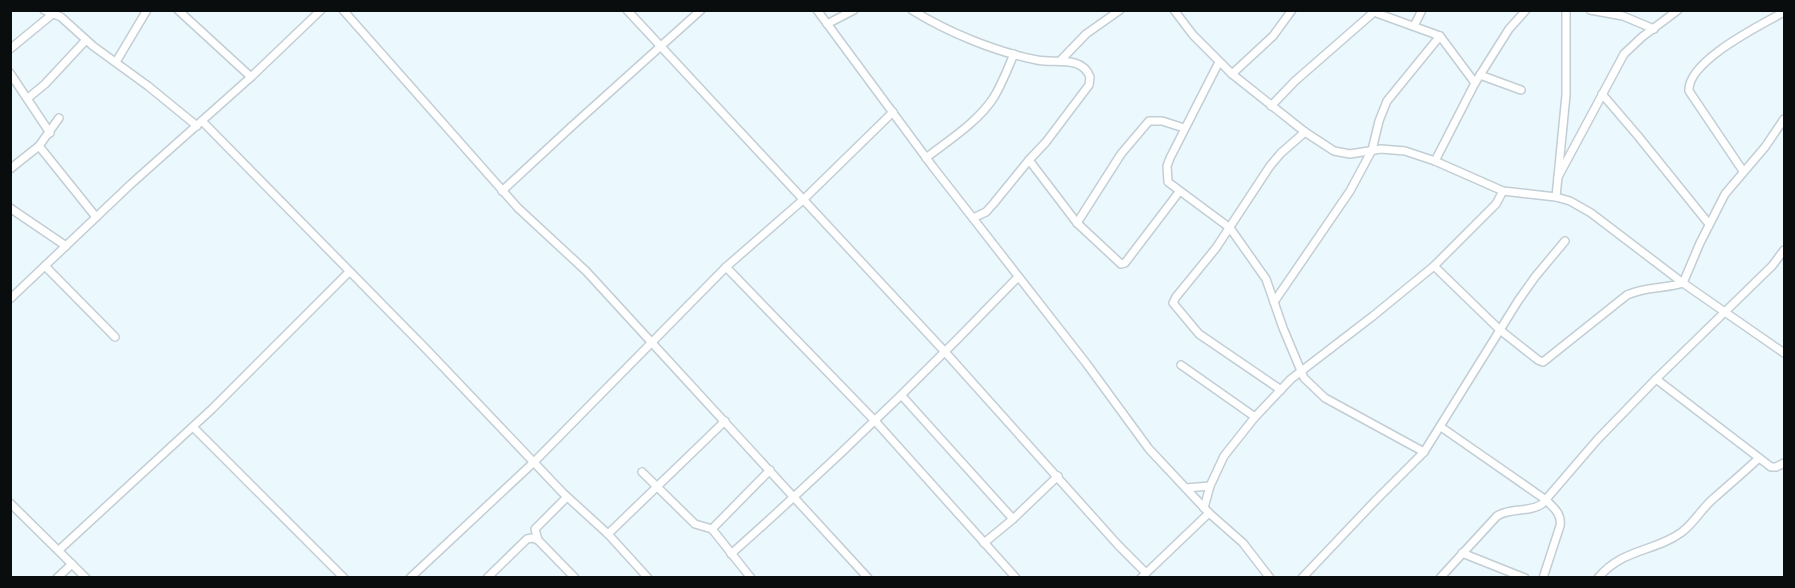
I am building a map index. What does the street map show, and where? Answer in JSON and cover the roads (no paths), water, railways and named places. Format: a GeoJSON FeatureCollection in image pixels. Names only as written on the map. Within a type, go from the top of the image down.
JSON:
{"type":"FeatureCollection","features":[{"type":"Feature","properties":{"kind":"street"},"geometry":{"type":"LineString","coordinates":[[44,10],[61,16],[86,40],[199,124],[428,351],[567,497],[608,534],[648,578]]}},
{"type":"Feature","properties":{"kind":"street"},"geometry":{"type":"LineString","coordinates":[[116,62],[147,10]]}},
{"type":"Feature","properties":{"kind":"street"},"geometry":{"type":"LineString","coordinates":[[178,10],[251,77]]}},
{"type":"Feature","properties":{"kind":"street"},"geometry":{"type":"LineString","coordinates":[[10,299],[321,10]]}},
{"type":"Feature","properties":{"kind":"street"},"geometry":{"type":"LineString","coordinates":[[343,10],[502,191],[586,271],[868,578]]}},
{"type":"Feature","properties":{"kind":"street"},"geometry":{"type":"LineString","coordinates":[[627,10],[946,353],[1144,575],[1206,510],[1210,486],[1224,456],[1255,417],[1300,370],[1373,316],[1434,266],[1496,204],[1503,190]]}},
{"type":"Feature","properties":{"kind":"street"},"geometry":{"type":"LineString","coordinates":[[502,191],[701,10]]}},
{"type":"Feature","properties":{"kind":"street"},"geometry":{"type":"LineString","coordinates":[[817,10],[926,158],[1149,449],[1206,510],[1243,543],[1270,578]]}},
{"type":"Feature","properties":{"kind":"street"},"geometry":{"type":"LineString","coordinates":[[827,24],[854,10]]}},
{"type":"Feature","properties":{"kind":"street"},"geometry":{"type":"LineString","coordinates":[[912,10],[960,36],[1014,54],[1037,60],[1071,62],[1083,66],[1090,77],[1089,85],[1051,136],[986,212],[973,218]]}},
{"type":"Feature","properties":{"kind":"street"},"geometry":{"type":"LineString","coordinates":[[1060,62],[1086,34],[1120,10]]}},
{"type":"Feature","properties":{"kind":"street"},"geometry":{"type":"LineString","coordinates":[[1174,10],[1232,74],[1305,132],[1334,151],[1350,154],[1382,149],[1405,151],[1435,161],[1503,190],[1556,197],[1584,207],[1683,283],[1785,353]]}},
{"type":"Feature","properties":{"kind":"street"},"geometry":{"type":"LineString","coordinates":[[1179,18],[1185,10]]}},
{"type":"Feature","properties":{"kind":"street"},"geometry":{"type":"LineString","coordinates":[[1232,74],[1273,36],[1292,10]]}},
{"type":"Feature","properties":{"kind":"street"},"geometry":{"type":"LineString","coordinates":[[1414,26],[1422,10]]}},
{"type":"Feature","properties":{"kind":"street"},"geometry":{"type":"LineString","coordinates":[[1435,161],[1475,83],[1509,29],[1526,10]]}},
{"type":"Feature","properties":{"kind":"street"},"geometry":{"type":"LineString","coordinates":[[1556,197],[1566,95],[1566,10]]}},
{"type":"Feature","properties":{"kind":"street"},"geometry":{"type":"LineString","coordinates":[[1590,10],[1623,16],[1654,29]]}},
{"type":"Feature","properties":{"kind":"street"},"geometry":{"type":"LineString","coordinates":[[1558,177],[1624,54],[1677,10]]}},
{"type":"Feature","properties":{"kind":"street"},"geometry":{"type":"LineString","coordinates":[[1271,106],[1372,11],[1440,36],[1475,83]]}},
{"type":"Feature","properties":{"kind":"street"},"geometry":{"type":"LineString","coordinates":[[10,49],[55,12]]}},
{"type":"Feature","properties":{"kind":"street"},"geometry":{"type":"LineString","coordinates":[[1743,171],[1689,91],[1689,86],[1696,71],[1711,57],[1745,33],[1785,12]]}},
{"type":"Feature","properties":{"kind":"street"},"geometry":{"type":"LineString","coordinates":[[1274,302],[1344,200],[1372,150],[1378,121],[1387,100],[1440,36]]}},
{"type":"Feature","properties":{"kind":"street"},"geometry":{"type":"LineString","coordinates":[[28,98],[45,84],[86,40]]}},
{"type":"Feature","properties":{"kind":"street"},"geometry":{"type":"LineString","coordinates":[[926,158],[975,119],[986,107],[994,97],[1014,54]]}},
{"type":"Feature","properties":{"kind":"street"},"geometry":{"type":"LineString","coordinates":[[1219,62],[1167,166],[1168,182],[1230,228],[1266,279],[1305,378],[1325,398],[1424,452]]}},
{"type":"Feature","properties":{"kind":"street"},"geometry":{"type":"LineString","coordinates":[[10,72],[50,133]]}},
{"type":"Feature","properties":{"kind":"street"},"geometry":{"type":"LineString","coordinates":[[1480,75],[1521,90]]}},
{"type":"Feature","properties":{"kind":"street"},"geometry":{"type":"LineString","coordinates":[[1602,94],[1709,224]]}},
{"type":"Feature","properties":{"kind":"street"},"geometry":{"type":"LineString","coordinates":[[410,578],[534,462],[726,267],[804,199],[893,112]]}},
{"type":"Feature","properties":{"kind":"street"},"geometry":{"type":"LineString","coordinates":[[10,169],[39,146],[59,118]]}},
{"type":"Feature","properties":{"kind":"street"},"geometry":{"type":"LineString","coordinates":[[1434,266],[1500,330],[1543,362],[1628,294],[1640,289],[1672,287],[1683,283],[1725,194],[1765,147],[1785,119]]}},
{"type":"Feature","properties":{"kind":"street"},"geometry":{"type":"LineString","coordinates":[[1077,223],[1121,154],[1149,121],[1162,121],[1184,128]]}},
{"type":"Feature","properties":{"kind":"street"},"geometry":{"type":"LineString","coordinates":[[1281,390],[1199,334],[1173,303],[1230,228],[1270,166],[1305,132]]}},
{"type":"Feature","properties":{"kind":"street"},"geometry":{"type":"LineString","coordinates":[[39,146],[96,217]]}},
{"type":"Feature","properties":{"kind":"street"},"geometry":{"type":"LineString","coordinates":[[1029,160],[1077,223],[1123,264],[1179,192]]}},
{"type":"Feature","properties":{"kind":"street"},"geometry":{"type":"LineString","coordinates":[[10,208],[66,246]]}},
{"type":"Feature","properties":{"kind":"street"},"geometry":{"type":"LineString","coordinates":[[1302,578],[1424,452],[1535,277],[1565,242]]}},
{"type":"Feature","properties":{"kind":"street"},"geometry":{"type":"LineString","coordinates":[[1440,578],[1488,524],[1502,513],[1537,507],[1546,500],[1581,456],[1656,379],[1772,267],[1785,250]]}},
{"type":"Feature","properties":{"kind":"street"},"geometry":{"type":"LineString","coordinates":[[45,266],[115,337]]}},
{"type":"Feature","properties":{"kind":"street"},"geometry":{"type":"LineString","coordinates":[[726,267],[876,422],[1017,578]]}},
{"type":"Feature","properties":{"kind":"street"},"geometry":{"type":"LineString","coordinates":[[59,550],[193,427],[349,272]]}},
{"type":"Feature","properties":{"kind":"street"},"geometry":{"type":"LineString","coordinates":[[731,554],[876,422],[1018,277]]}},
{"type":"Feature","properties":{"kind":"street"},"geometry":{"type":"LineString","coordinates":[[1181,365],[1255,417]]}},
{"type":"Feature","properties":{"kind":"street"},"geometry":{"type":"LineString","coordinates":[[1656,379],[1773,468],[1785,463]]}},
{"type":"Feature","properties":{"kind":"street"},"geometry":{"type":"LineString","coordinates":[[902,396],[1013,519]]}},
{"type":"Feature","properties":{"kind":"street"},"geometry":{"type":"LineString","coordinates":[[608,534],[725,421]]}},
{"type":"Feature","properties":{"kind":"street"},"geometry":{"type":"LineString","coordinates":[[193,427],[344,578]]}},
{"type":"Feature","properties":{"kind":"street"},"geometry":{"type":"LineString","coordinates":[[1441,427],[1546,500],[1561,519],[1543,578]]}},
{"type":"Feature","properties":{"kind":"street"},"geometry":{"type":"LineString","coordinates":[[1598,578],[1630,553],[1664,542],[1681,532],[1714,498],[1759,458]]}},
{"type":"Feature","properties":{"kind":"street"},"geometry":{"type":"LineString","coordinates":[[712,528],[770,470]]}},
{"type":"Feature","properties":{"kind":"street"},"geometry":{"type":"LineString","coordinates":[[642,472],[695,524],[712,528],[751,578]]}},
{"type":"Feature","properties":{"kind":"street"},"geometry":{"type":"LineString","coordinates":[[984,543],[1058,476]]}},
{"type":"Feature","properties":{"kind":"street"},"geometry":{"type":"LineString","coordinates":[[1186,488],[1210,486]]}},
{"type":"Feature","properties":{"kind":"street"},"geometry":{"type":"LineString","coordinates":[[538,540],[535,529],[567,497]]}},
{"type":"Feature","properties":{"kind":"street"},"geometry":{"type":"LineString","coordinates":[[10,503],[86,578]]}},
{"type":"Feature","properties":{"kind":"street"},"geometry":{"type":"LineString","coordinates":[[487,578],[526,539],[532,538],[538,540],[575,578]]}},
{"type":"Feature","properties":{"kind":"street"},"geometry":{"type":"LineString","coordinates":[[1462,553],[1510,575],[1525,578]]}},
{"type":"Feature","properties":{"kind":"street"},"geometry":{"type":"LineString","coordinates":[[57,578],[72,564]]}}]}
